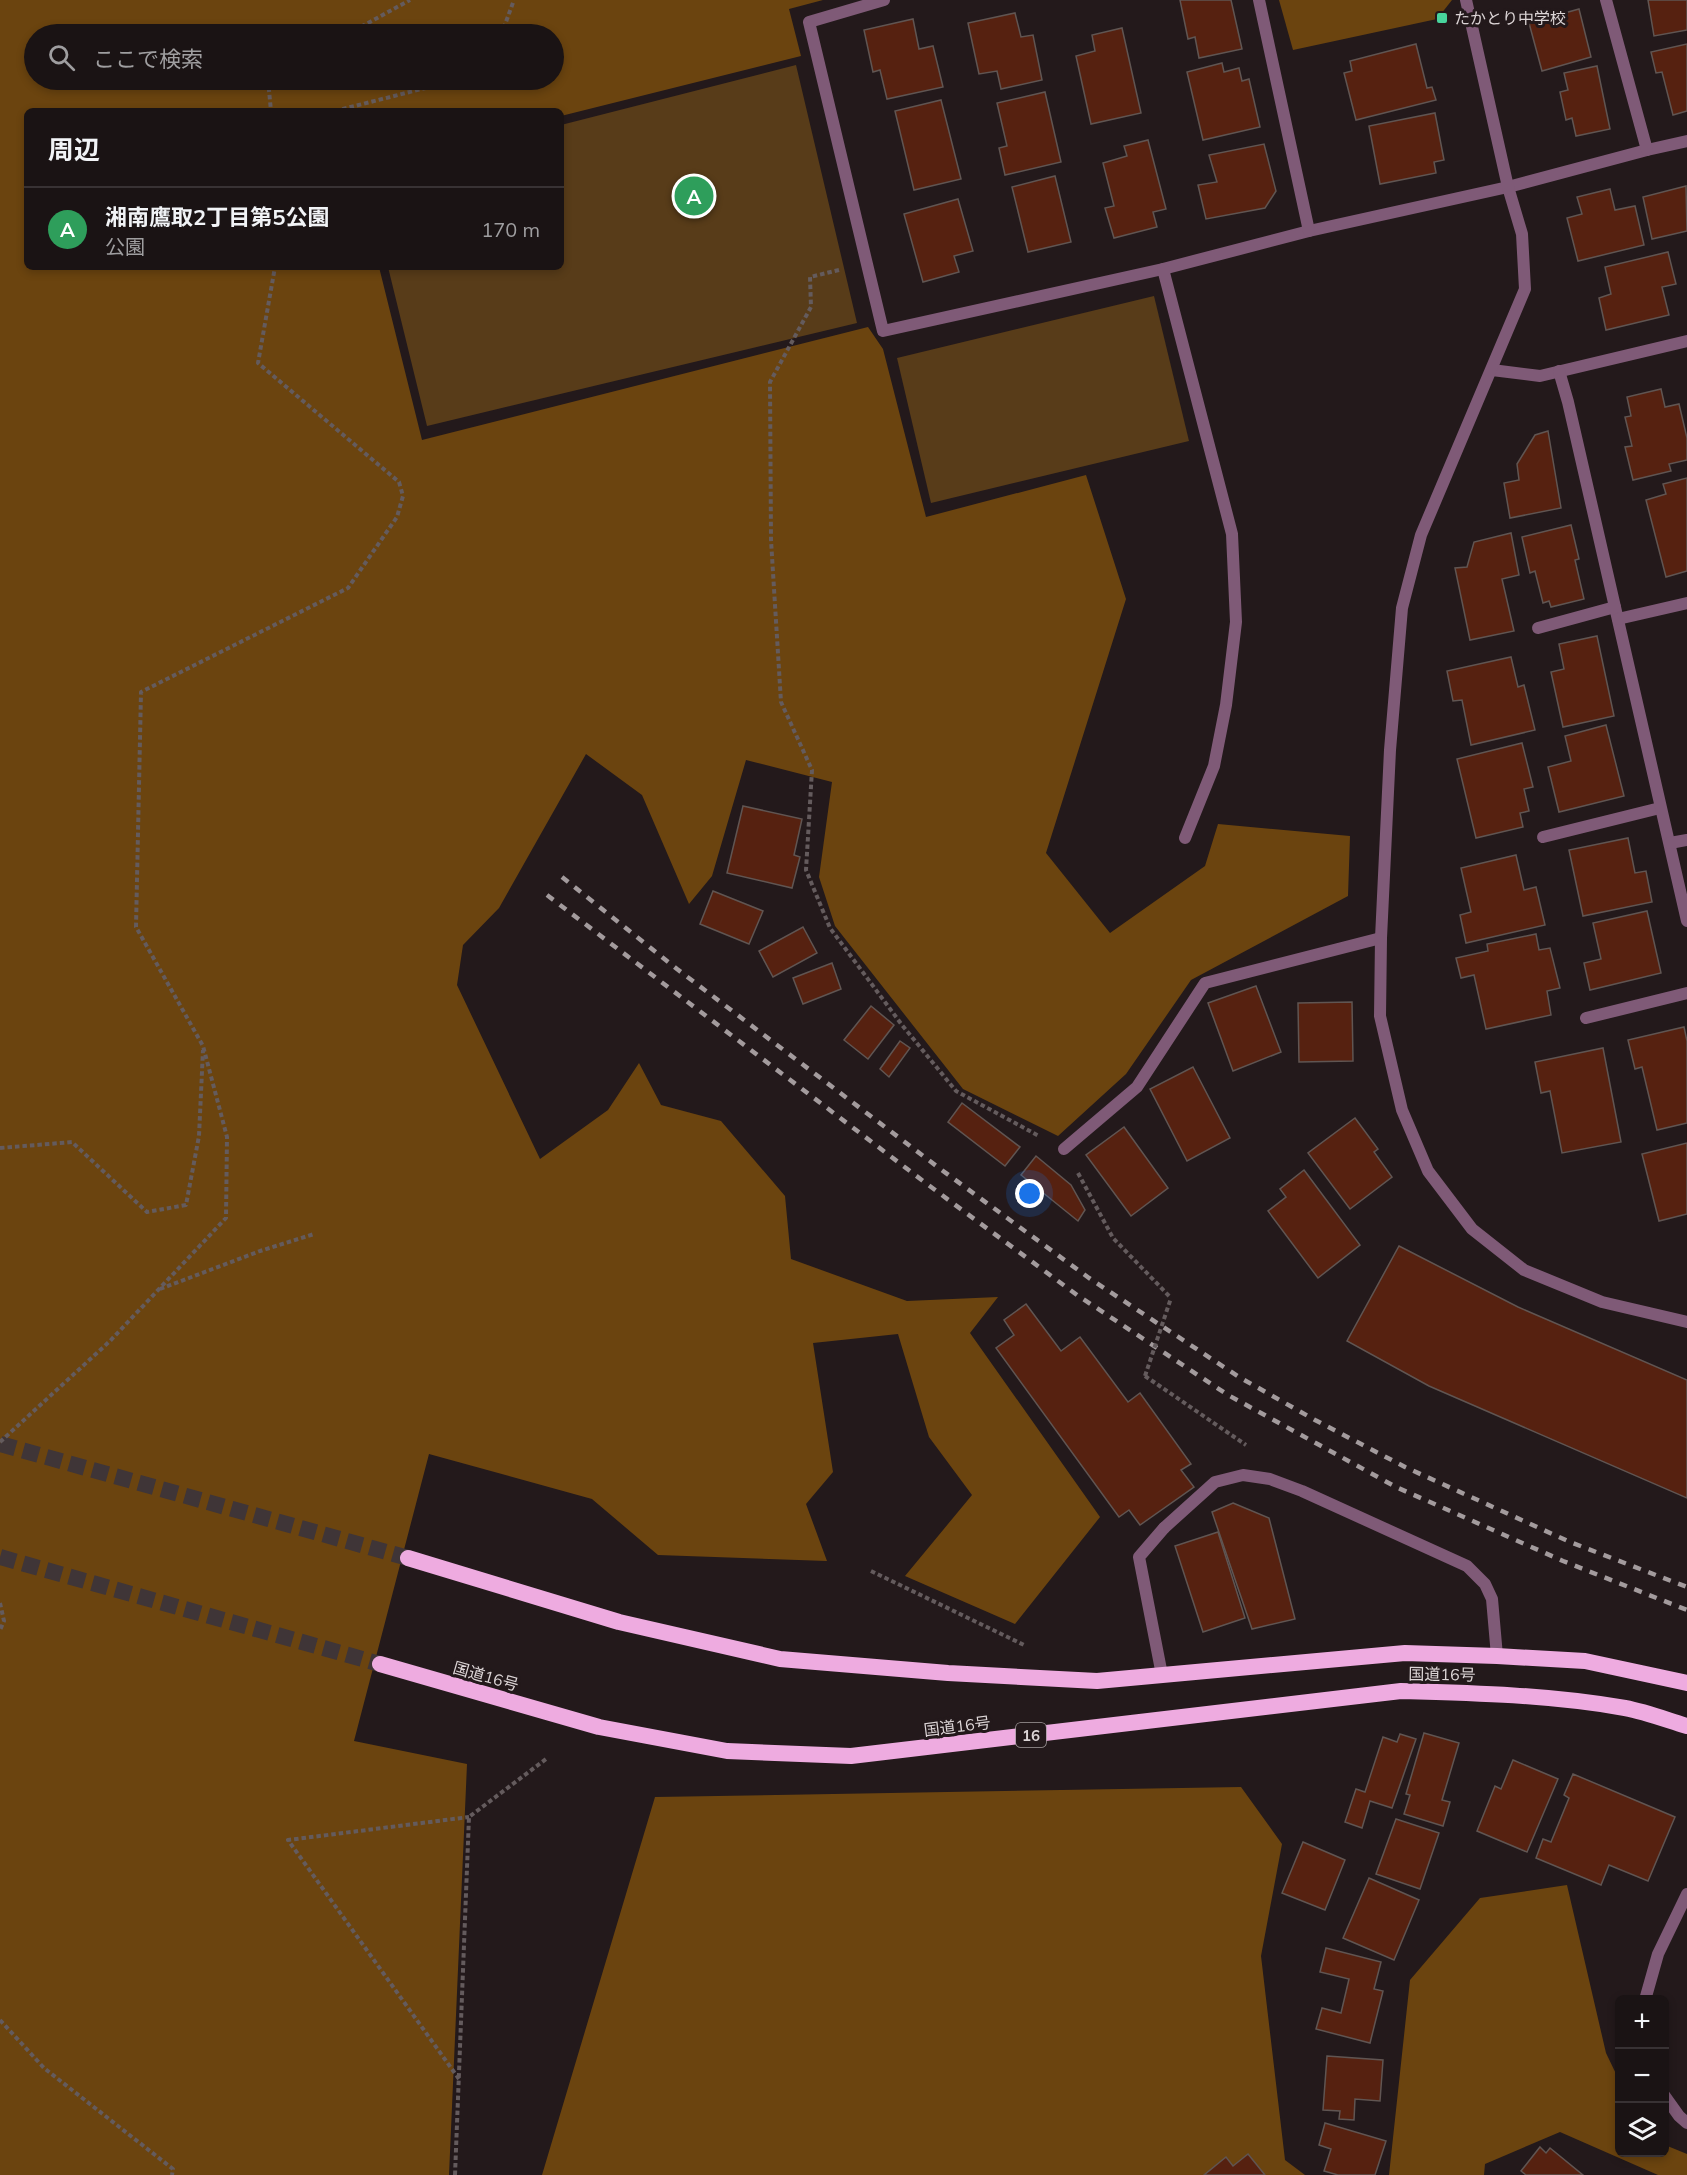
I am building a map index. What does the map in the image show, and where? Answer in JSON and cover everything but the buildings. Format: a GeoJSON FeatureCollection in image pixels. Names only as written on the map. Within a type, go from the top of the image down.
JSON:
{"type":"FeatureCollection","features":[{"type":"Feature","properties":{"kind":"highway","name":"国道16号"},"geometry":{"type":"LineString","coordinates":[[408,1558],[619,1622],[780,1659],[948,1673],[1097,1681],[1405,1653],[1585,1661],[1687,1683]]}},
{"type":"Feature","properties":{"kind":"highway","name":"国道16号"},"geometry":{"type":"LineString","coordinates":[[380,1665],[598,1727],[738,1751],[851,1756],[1401,1691],[1489,1693],[1573,1701],[1628,1709],[1687,1726]]}},
{"type":"Feature","properties":{"kind":"street"},"geometry":{"type":"LineString","coordinates":[[884,0],[809,22],[882,331],[1163,269],[1309,231],[1509,187],[1687,141]]}},
{"type":"Feature","properties":{"kind":"street"},"geometry":{"type":"LineString","coordinates":[[1259,0],[1309,231]]}},
{"type":"Feature","properties":{"kind":"street"},"geometry":{"type":"LineString","coordinates":[[1466,0],[1522,234],[1525,290],[1421,535],[1402,608],[1390,750],[1381,938],[1380,1016],[1402,1110],[1428,1171],[1472,1229],[1524,1270],[1602,1302],[1687,1322]]}},
{"type":"Feature","properties":{"kind":"street"},"geometry":{"type":"LineString","coordinates":[[1606,0],[1647,150]]}},
{"type":"Feature","properties":{"kind":"street"},"geometry":{"type":"LineString","coordinates":[[1163,269],[1232,534],[1236,622],[1226,705],[1214,766],[1185,838]]}},
{"type":"Feature","properties":{"kind":"street"},"geometry":{"type":"LineString","coordinates":[[1492,370],[1540,376],[1687,341]]}},
{"type":"Feature","properties":{"kind":"street"},"geometry":{"type":"LineString","coordinates":[[1559,371],[1687,921]]}},
{"type":"Feature","properties":{"kind":"street"},"geometry":{"type":"LineString","coordinates":[[1618,620],[1687,603]]}},
{"type":"Feature","properties":{"kind":"street"},"geometry":{"type":"LineString","coordinates":[[1538,628],[1615,607]]}},
{"type":"Feature","properties":{"kind":"street"},"geometry":{"type":"LineString","coordinates":[[1543,837],[1660,808]]}},
{"type":"Feature","properties":{"kind":"street"},"geometry":{"type":"LineString","coordinates":[[1670,843],[1687,840]]}},
{"type":"Feature","properties":{"kind":"street"},"geometry":{"type":"LineString","coordinates":[[1064,1149],[1137,1087],[1204,983],[1381,938]]}},
{"type":"Feature","properties":{"kind":"street"},"geometry":{"type":"LineString","coordinates":[[1586,1018],[1687,993]]}},
{"type":"Feature","properties":{"kind":"street"},"geometry":{"type":"LineString","coordinates":[[1162,1675],[1139,1557],[1164,1528],[1215,1482],[1243,1475],[1270,1479],[1302,1491],[1467,1566],[1485,1584],[1492,1599],[1497,1656]]}},
{"type":"Feature","properties":{"kind":"street"},"geometry":{"type":"LineString","coordinates":[[1646,1995],[1658,1954],[1687,1894]]}},
{"type":"Feature","properties":{"kind":"street"},"geometry":{"type":"LineString","coordinates":[[1669,2101],[1687,2123]]}},
{"type":"Feature","properties":{"kind":"path"},"geometry":{"type":"LineString","coordinates":[[366,24],[410,0]]}},
{"type":"Feature","properties":{"kind":"path"},"geometry":{"type":"LineString","coordinates":[[505,24],[514,0]]}},
{"type":"Feature","properties":{"kind":"path"},"geometry":{"type":"LineString","coordinates":[[269,90],[272,108]]}},
{"type":"Feature","properties":{"kind":"path"},"geometry":{"type":"LineString","coordinates":[[347,108],[418,90]]}},
{"type":"Feature","properties":{"kind":"path"},"geometry":{"type":"LineString","coordinates":[[0,1442],[110,1341],[226,1218],[227,1137],[203,1046],[136,927],[141,692],[348,588],[397,517],[403,496],[399,482],[258,363],[274,270]]}},
{"type":"Feature","properties":{"kind":"path"},"geometry":{"type":"LineString","coordinates":[[810,277],[811,307],[770,382],[771,540],[781,702],[812,770],[806,870],[830,928],[902,1025],[956,1092],[1064,1149],[1113,1238],[1171,1298],[1145,1376],[1248,1447]]}},
{"type":"Feature","properties":{"kind":"path"},"geometry":{"type":"LineString","coordinates":[[0,1148],[72,1142],[147,1212],[186,1205],[199,1136],[203,1046]]}},
{"type":"Feature","properties":{"kind":"path"},"geometry":{"type":"LineString","coordinates":[[159,1289],[260,1251],[314,1234]]}},
{"type":"Feature","properties":{"kind":"path"},"geometry":{"type":"LineString","coordinates":[[870,1571],[1025,1645]]}},
{"type":"Feature","properties":{"kind":"path"},"geometry":{"type":"LineString","coordinates":[[0,1603],[4,1621],[0,1629]]}},
{"type":"Feature","properties":{"kind":"path"},"geometry":{"type":"LineString","coordinates":[[459,2079],[288,1840],[469,1817],[546,1760]]}},
{"type":"Feature","properties":{"kind":"path"},"geometry":{"type":"LineString","coordinates":[[455,2175],[469,1817]]}},
{"type":"Feature","properties":{"kind":"path"},"geometry":{"type":"LineString","coordinates":[[0,2020],[44,2068],[172,2169],[172,2175]]}},
{"type":"Feature","properties":{"kind":"shaded area"},"geometry":{"type":"Polygon","coordinates":[[[0,0],[823,0],[789,9],[801,56],[564,115],[564,108],[24,108],[24,270],[380,270],[422,440],[868,327],[883,349],[926,517],[1086,475],[1126,599],[1046,853],[1110,933],[1205,866],[1218,824],[1350,836],[1348,896],[1191,980],[1126,1074],[1058,1136],[963,1089],[835,926],[819,877],[832,782],[746,760],[712,876],[689,904],[642,795],[586,754],[499,908],[463,945],[457,985],[540,1159],[608,1110],[639,1063],[661,1105],[721,1121],[785,1196],[791,1259],[907,1301],[998,1297],[970,1333],[1100,1517],[1015,1624],[905,1576],[972,1495],[929,1437],[898,1334],[813,1343],[833,1472],[806,1504],[827,1561],[658,1555],[592,1499],[429,1454],[354,1741],[467,1764],[449,2175],[0,2175],[0,0]]]}},
{"type":"Feature","properties":{"kind":"shaded area"},"geometry":{"type":"Polygon","coordinates":[[[1279,0],[1452,0],[1437,19],[1293,50],[1279,0]]]}},
{"type":"Feature","properties":{"kind":"shaded area"},"geometry":{"type":"Polygon","coordinates":[[[796,65],[857,323],[427,426],[389,270],[564,270],[564,124],[796,65]]]}},
{"type":"Feature","properties":{"kind":"shaded area"},"geometry":{"type":"Polygon","coordinates":[[[1154,296],[1189,441],[931,503],[897,358],[1154,296]]]}},
{"type":"Feature","properties":{"kind":"shaded area"},"geometry":{"type":"Polygon","coordinates":[[[1241,1787],[1282,1844],[1261,1956],[1285,2160],[1305,2175],[542,2175],[655,1797],[1241,1787]]]}},
{"type":"Feature","properties":{"kind":"shaded area"},"geometry":{"type":"Polygon","coordinates":[[[1567,1885],[1606,2053],[1615,2072],[1615,2156],[1560,2132],[1485,2164],[1484,2175],[1389,2175],[1410,1980],[1480,1898],[1567,1885]]]}},
{"type":"Feature","properties":{"kind":"shaded area"},"geometry":{"type":"Polygon","coordinates":[[[1669,2147],[1687,2154],[1687,2175],[1658,2175],[1617,2157],[1669,2157],[1669,2147]]]}},
{"type":"Feature","properties":{"kind":"tunnel"},"geometry":{"type":"LineString","coordinates":[[0,1444],[408,1558]]}},
{"type":"Feature","properties":{"kind":"tunnel"},"geometry":{"type":"LineString","coordinates":[[0,1557],[380,1664]]}},
{"type":"Feature","properties":{"kind":"railway"},"geometry":{"type":"LineString","coordinates":[[562,877],[677,969],[939,1168],[1089,1278],[1239,1377],[1405,1467],[1570,1542],[1687,1587]]}},
{"type":"Feature","properties":{"kind":"railway"},"geometry":{"type":"LineString","coordinates":[[547,895],[1077,1295],[1228,1395],[1396,1487],[1563,1561],[1687,1610]]}},
{"type":"Feature","properties":{"kind":"place","name":"たかとり中学校"},"geometry":{"type":"Point","coordinates":[1442,18]}},
{"type":"Feature","properties":{"kind":"place","name":"湘南鷹取2丁目第5公園"},"geometry":{"type":"Point","coordinates":[694,196]}}]}
